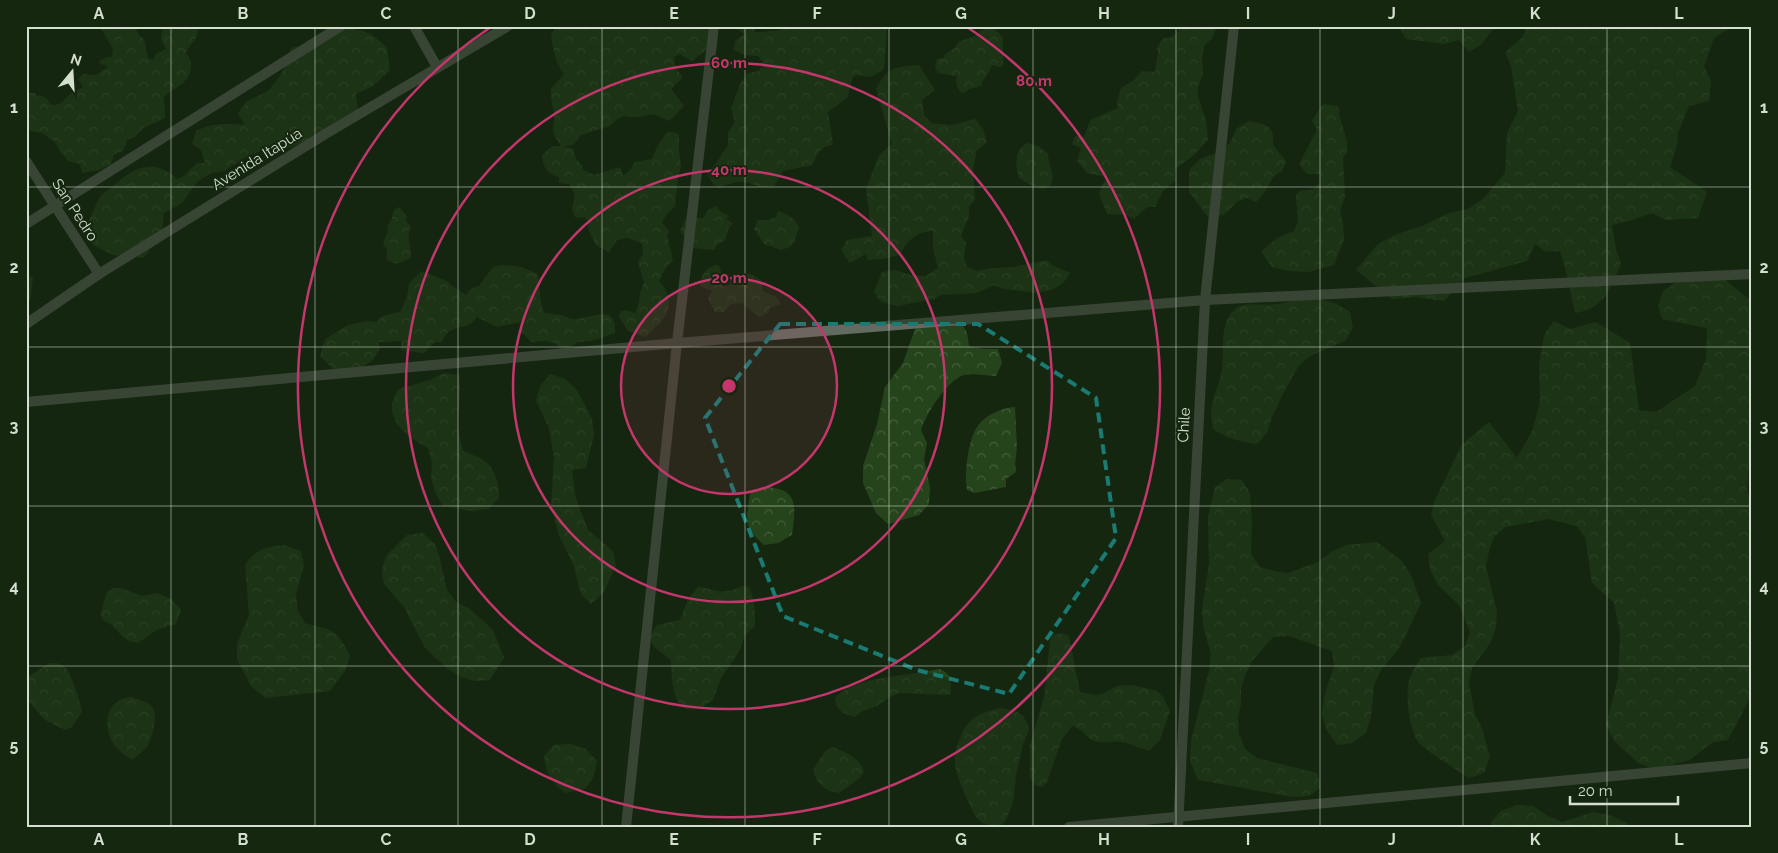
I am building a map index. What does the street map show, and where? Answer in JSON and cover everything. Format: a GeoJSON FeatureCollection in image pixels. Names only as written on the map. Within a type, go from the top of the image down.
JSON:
{"type":"FeatureCollection","features":[{"type":"Feature","properties":{"kind":"street"},"geometry":{"type":"LineString","coordinates":[[26,224],[341,26]]}},
{"type":"Feature","properties":{"kind":"street"},"geometry":{"type":"LineString","coordinates":[[414,26],[437,67]]}},
{"type":"Feature","properties":{"kind":"street","name":"Avenida Itapúa"},"geometry":{"type":"LineString","coordinates":[[26,324],[99,274],[327,133],[508,26]]}},
{"type":"Feature","properties":{"kind":"street"},"geometry":{"type":"LineString","coordinates":[[626,827],[714,26]]}},
{"type":"Feature","properties":{"kind":"street","name":"Chile"},"geometry":{"type":"LineString","coordinates":[[1178,822],[1205,300],[1234,26]]}},
{"type":"Feature","properties":{"kind":"street","name":"San Pedro"},"geometry":{"type":"LineString","coordinates":[[26,161],[99,274]]}},
{"type":"Feature","properties":{"kind":"street"},"geometry":{"type":"LineString","coordinates":[[26,402],[678,344],[1205,300],[1752,274]]}},
{"type":"Feature","properties":{"kind":"street"},"geometry":{"type":"LineString","coordinates":[[1069,827],[1178,822],[1752,763]]}},
{"type":"Feature","properties":{"kind":"highlighted area"},"geometry":{"type":"Polygon","coordinates":[[[780,324],[978,324],[1096,398],[1116,538],[1009,694],[917,670],[783,616],[705,418],[780,324]]]}},
{"type":"Feature","properties":{"kind":"green space"},"geometry":{"type":"Polygon","coordinates":[[[100,26],[134,26],[139,35],[144,39],[148,58],[153,60],[156,54],[166,49],[161,39],[162,31],[167,26],[197,26],[198,30],[196,38],[186,54],[190,59],[191,65],[189,76],[182,84],[164,97],[165,118],[143,128],[135,137],[127,140],[124,150],[114,155],[111,164],[99,170],[82,173],[80,164],[68,161],[55,142],[42,133],[26,130],[26,94],[35,93],[37,96],[46,98],[51,105],[59,104],[71,93],[83,87],[78,79],[83,74],[96,75],[108,67],[98,62],[107,57],[112,57],[113,49],[100,26]]]}},
{"type":"Feature","properties":{"kind":"green space"},"geometry":{"type":"Polygon","coordinates":[[[557,26],[713,26],[715,29],[705,51],[692,61],[680,54],[674,57],[676,69],[683,77],[671,89],[684,106],[669,121],[654,114],[638,117],[624,116],[610,126],[581,135],[573,145],[564,146],[573,149],[576,159],[582,165],[583,170],[594,175],[620,167],[623,176],[635,162],[652,159],[667,132],[679,134],[681,167],[675,206],[666,215],[662,223],[669,231],[667,235],[673,260],[663,272],[659,281],[668,297],[669,305],[664,318],[645,337],[628,331],[619,317],[620,312],[626,310],[635,313],[638,305],[644,283],[638,262],[643,254],[642,243],[627,238],[617,240],[609,252],[596,245],[588,229],[589,223],[586,218],[575,217],[572,209],[575,194],[569,184],[559,183],[559,177],[548,172],[544,164],[542,155],[552,146],[561,146],[553,132],[554,113],[551,96],[551,89],[564,74],[556,60],[551,34],[557,26]]]}},
{"type":"Feature","properties":{"kind":"green space"},"geometry":{"type":"Polygon","coordinates":[[[738,26],[753,26],[755,32],[758,32],[778,31],[787,26],[887,26],[884,69],[871,77],[856,75],[853,77],[847,98],[828,112],[833,145],[822,149],[812,165],[783,171],[774,186],[760,187],[740,182],[719,188],[713,184],[708,175],[728,145],[728,133],[735,122],[731,108],[741,82],[748,73],[759,71],[763,62],[758,56],[745,55],[734,50],[735,41],[744,34],[738,26]]]}},
{"type":"Feature","properties":{"kind":"green space"},"geometry":{"type":"Polygon","coordinates":[[[1180,26],[1217,26],[1212,38],[1204,46],[1202,59],[1203,74],[1198,87],[1198,97],[1206,120],[1208,140],[1194,155],[1175,169],[1175,181],[1163,191],[1155,207],[1147,207],[1134,219],[1126,215],[1107,214],[1099,194],[1106,177],[1087,173],[1077,161],[1081,148],[1072,144],[1075,136],[1084,137],[1092,119],[1118,108],[1117,102],[1121,88],[1133,81],[1142,71],[1155,72],[1157,48],[1163,38],[1170,38],[1178,32],[1180,26]]]}},
{"type":"Feature","properties":{"kind":"green space"},"geometry":{"type":"Polygon","coordinates":[[[1398,26],[1494,27],[1482,44],[1469,52],[1459,40],[1444,44],[1406,39],[1398,26]]]}},
{"type":"Feature","properties":{"kind":"green space"},"geometry":{"type":"Polygon","coordinates":[[[1526,26],[1733,26],[1714,38],[1704,66],[1711,81],[1709,101],[1689,106],[1678,133],[1677,145],[1670,167],[1707,192],[1698,218],[1666,220],[1652,213],[1612,225],[1621,264],[1605,296],[1600,302],[1585,311],[1575,313],[1560,251],[1546,252],[1535,244],[1527,261],[1465,278],[1444,301],[1414,297],[1392,299],[1356,270],[1378,244],[1449,213],[1468,209],[1483,199],[1505,173],[1507,133],[1518,111],[1511,66],[1505,52],[1523,37],[1526,26]]]}},
{"type":"Feature","properties":{"kind":"green space"},"geometry":{"type":"Polygon","coordinates":[[[339,28],[354,29],[371,34],[387,48],[390,70],[373,86],[356,94],[358,113],[303,143],[282,150],[265,149],[246,157],[224,171],[212,173],[198,181],[182,203],[164,213],[161,237],[143,258],[113,255],[95,246],[84,233],[102,194],[135,170],[151,167],[160,168],[177,179],[184,176],[197,163],[205,163],[201,150],[192,144],[196,131],[220,124],[245,125],[238,113],[247,101],[268,91],[278,79],[289,60],[291,48],[318,42],[339,28]]]}},
{"type":"Feature","properties":{"kind":"green space"},"geometry":{"type":"Polygon","coordinates":[[[994,29],[1003,37],[1003,66],[992,65],[981,86],[969,89],[965,93],[960,92],[956,84],[957,76],[938,73],[935,67],[937,59],[944,58],[944,55],[955,48],[958,42],[975,36],[981,30],[994,29]]]}},
{"type":"Feature","properties":{"kind":"green space"},"geometry":{"type":"Polygon","coordinates":[[[919,65],[935,90],[922,100],[924,115],[931,123],[951,125],[975,119],[983,129],[987,142],[977,150],[973,169],[975,200],[969,206],[969,216],[961,236],[966,243],[964,258],[967,267],[977,271],[1014,267],[1047,260],[1052,265],[1070,273],[1064,282],[1056,288],[1048,291],[1029,292],[1000,288],[994,285],[977,293],[941,295],[934,299],[898,306],[881,302],[874,292],[882,272],[895,270],[910,275],[926,276],[938,268],[933,247],[933,231],[917,235],[909,241],[900,255],[884,259],[868,260],[866,254],[850,263],[841,250],[847,240],[872,236],[866,189],[879,155],[892,144],[876,89],[888,72],[903,66],[919,65]]]}},
{"type":"Feature","properties":{"kind":"green space"},"geometry":{"type":"Polygon","coordinates":[[[1322,105],[1338,106],[1347,141],[1347,152],[1343,158],[1345,197],[1340,210],[1344,240],[1334,265],[1309,272],[1290,271],[1272,267],[1261,251],[1277,238],[1294,231],[1298,221],[1296,196],[1299,191],[1314,189],[1320,182],[1319,174],[1307,174],[1299,164],[1317,130],[1312,121],[1322,105]]]}},
{"type":"Feature","properties":{"kind":"green space"},"geometry":{"type":"Polygon","coordinates":[[[1249,121],[1265,125],[1271,130],[1273,145],[1286,161],[1282,171],[1273,177],[1266,190],[1256,202],[1247,198],[1238,201],[1224,215],[1208,217],[1189,192],[1189,170],[1200,159],[1221,151],[1230,143],[1236,129],[1249,121]]]}},
{"type":"Feature","properties":{"kind":"green space"},"geometry":{"type":"Polygon","coordinates":[[[1027,143],[1038,146],[1048,154],[1052,180],[1051,185],[1043,189],[1019,178],[1017,158],[1020,150],[1027,143]]]}},
{"type":"Feature","properties":{"kind":"green space"},"geometry":{"type":"Polygon","coordinates":[[[716,206],[720,211],[729,216],[726,219],[733,223],[725,240],[717,245],[714,250],[693,248],[680,231],[686,218],[704,218],[707,211],[716,206]]]}},
{"type":"Feature","properties":{"kind":"green space"},"geometry":{"type":"Polygon","coordinates":[[[399,207],[407,216],[406,221],[411,227],[409,238],[411,258],[397,264],[387,260],[387,250],[383,243],[388,231],[387,225],[391,221],[394,210],[399,207]]]}},
{"type":"Feature","properties":{"kind":"green space"},"geometry":{"type":"Polygon","coordinates":[[[778,211],[790,216],[799,227],[794,243],[790,247],[781,250],[764,244],[754,229],[758,220],[768,220],[776,217],[778,211]]]}},
{"type":"Feature","properties":{"kind":"green space"},"geometry":{"type":"Polygon","coordinates":[[[503,265],[521,267],[538,274],[540,299],[544,313],[561,315],[572,319],[600,314],[606,315],[611,317],[614,323],[615,333],[592,341],[578,342],[564,351],[556,344],[550,342],[532,342],[521,332],[521,322],[497,327],[477,317],[468,325],[450,331],[442,342],[435,342],[424,353],[401,350],[401,341],[378,342],[380,349],[373,360],[351,375],[335,371],[320,356],[325,339],[348,325],[367,321],[377,322],[382,316],[400,312],[407,297],[409,284],[421,271],[447,281],[466,295],[472,288],[479,286],[493,267],[503,265]]]}},
{"type":"Feature","properties":{"kind":"green space"},"geometry":{"type":"Polygon","coordinates":[[[716,265],[719,266],[722,273],[722,286],[728,286],[745,273],[751,274],[761,280],[763,291],[776,297],[781,304],[770,308],[768,313],[759,317],[741,303],[731,304],[724,312],[715,312],[708,299],[712,291],[700,286],[704,272],[716,265]]]}},
{"type":"Feature","properties":{"kind":"green space"},"geometry":{"type":"Polygon","coordinates":[[[1704,271],[1722,277],[1752,302],[1752,427],[1747,491],[1752,507],[1752,694],[1728,740],[1713,742],[1689,760],[1656,769],[1638,763],[1614,741],[1606,725],[1618,678],[1620,633],[1614,603],[1592,583],[1585,537],[1576,526],[1549,519],[1505,527],[1494,537],[1486,566],[1497,612],[1496,627],[1491,642],[1472,668],[1469,684],[1475,714],[1482,728],[1490,757],[1484,773],[1469,778],[1421,745],[1414,734],[1408,708],[1410,678],[1421,658],[1452,655],[1465,646],[1470,632],[1459,605],[1438,585],[1430,569],[1428,554],[1445,541],[1431,515],[1435,500],[1462,444],[1489,422],[1517,458],[1532,431],[1540,403],[1539,365],[1544,335],[1554,321],[1570,329],[1596,322],[1630,343],[1639,410],[1656,412],[1695,386],[1706,359],[1707,328],[1662,319],[1658,306],[1663,291],[1688,274],[1704,271]]]}},
{"type":"Feature","properties":{"kind":"green space"},"geometry":{"type":"Polygon","coordinates":[[[26,274],[33,278],[30,301],[26,303],[26,274]]]}},
{"type":"Feature","properties":{"kind":"green space"},"geometry":{"type":"Polygon","coordinates":[[[1309,296],[1337,304],[1350,312],[1353,328],[1345,341],[1312,355],[1299,365],[1272,417],[1267,433],[1257,444],[1234,439],[1213,429],[1212,404],[1222,369],[1224,329],[1231,314],[1236,309],[1248,304],[1279,304],[1309,296]]]}},
{"type":"Feature","properties":{"kind":"green space"},"geometry":{"type":"Polygon","coordinates":[[[946,316],[959,318],[967,333],[969,346],[998,349],[1002,363],[996,376],[964,375],[951,383],[938,398],[927,415],[921,430],[927,443],[924,459],[930,488],[929,504],[919,515],[888,524],[876,513],[863,483],[863,466],[877,424],[885,387],[903,363],[917,323],[946,316]]]}},
{"type":"Feature","properties":{"kind":"green space"},"geometry":{"type":"Polygon","coordinates":[[[444,373],[459,375],[458,427],[463,451],[486,462],[491,467],[497,480],[499,498],[488,509],[472,511],[443,506],[435,492],[431,478],[432,463],[428,448],[403,431],[392,412],[392,404],[399,389],[430,380],[444,373]]]}},
{"type":"Feature","properties":{"kind":"green space"},"geometry":{"type":"Polygon","coordinates":[[[550,374],[565,379],[577,390],[592,419],[594,435],[586,468],[572,470],[576,499],[588,530],[613,551],[616,566],[603,593],[591,604],[581,594],[573,564],[559,536],[551,506],[554,458],[549,428],[536,400],[540,386],[550,374]]]}},
{"type":"Feature","properties":{"kind":"green space"},"geometry":{"type":"Polygon","coordinates":[[[1015,407],[1016,472],[1006,479],[1006,487],[974,493],[967,490],[968,455],[976,429],[984,419],[992,414],[1015,407]]]}},
{"type":"Feature","properties":{"kind":"green space"},"geometry":{"type":"Polygon","coordinates":[[[1227,479],[1242,480],[1250,493],[1252,523],[1251,554],[1260,567],[1288,573],[1318,562],[1331,552],[1346,545],[1377,542],[1402,561],[1411,575],[1421,603],[1400,647],[1381,670],[1374,685],[1371,717],[1366,733],[1352,743],[1337,745],[1326,729],[1322,714],[1324,697],[1334,666],[1332,651],[1289,636],[1273,637],[1252,661],[1241,689],[1241,704],[1238,718],[1239,734],[1245,749],[1257,758],[1317,773],[1321,787],[1309,796],[1293,797],[1198,780],[1190,761],[1191,741],[1209,671],[1211,655],[1203,625],[1202,610],[1209,564],[1208,516],[1215,487],[1227,479]]]}},
{"type":"Feature","properties":{"kind":"green space"},"geometry":{"type":"Polygon","coordinates":[[[764,487],[775,488],[789,495],[793,500],[794,515],[792,535],[778,543],[764,545],[749,527],[747,516],[750,493],[764,487]]]}},
{"type":"Feature","properties":{"kind":"green space"},"geometry":{"type":"Polygon","coordinates":[[[423,533],[435,544],[447,590],[456,602],[470,609],[493,630],[504,657],[490,680],[475,681],[461,677],[448,669],[425,648],[404,607],[384,584],[382,570],[386,556],[407,535],[423,533]]]}},
{"type":"Feature","properties":{"kind":"green space"},"geometry":{"type":"Polygon","coordinates":[[[284,545],[301,551],[304,565],[296,595],[298,611],[305,623],[333,632],[341,640],[350,656],[345,671],[330,691],[265,698],[251,686],[237,659],[237,644],[249,615],[245,565],[257,552],[284,545]]]}},
{"type":"Feature","properties":{"kind":"green space"},"geometry":{"type":"Polygon","coordinates":[[[742,586],[749,587],[751,592],[755,626],[744,637],[739,652],[721,678],[713,700],[690,710],[683,707],[674,693],[671,661],[651,642],[653,632],[657,625],[680,620],[688,599],[698,587],[723,591],[742,586]]]}},
{"type":"Feature","properties":{"kind":"green space"},"geometry":{"type":"Polygon","coordinates":[[[114,588],[121,588],[142,596],[157,593],[171,599],[181,610],[176,624],[158,629],[138,643],[126,639],[114,627],[104,621],[100,615],[107,592],[114,588]]]}},
{"type":"Feature","properties":{"kind":"green space"},"geometry":{"type":"Polygon","coordinates":[[[1062,633],[1069,636],[1080,692],[1094,695],[1102,694],[1117,686],[1133,685],[1157,691],[1163,697],[1170,711],[1160,740],[1149,751],[1122,742],[1094,741],[1072,726],[1062,739],[1047,782],[1042,787],[1035,785],[1030,778],[1030,745],[1044,697],[1050,640],[1054,635],[1062,633]]]}},
{"type":"Feature","properties":{"kind":"green space"},"geometry":{"type":"Polygon","coordinates":[[[50,663],[62,665],[68,671],[82,712],[72,727],[65,730],[45,720],[26,697],[26,678],[50,663]]]}},
{"type":"Feature","properties":{"kind":"green space"},"geometry":{"type":"Polygon","coordinates":[[[939,669],[949,676],[951,695],[899,693],[877,706],[861,712],[855,717],[841,711],[837,706],[835,698],[843,691],[855,685],[883,678],[939,669]]]}},
{"type":"Feature","properties":{"kind":"green space"},"geometry":{"type":"Polygon","coordinates":[[[131,697],[151,706],[155,716],[151,739],[147,747],[132,760],[120,752],[114,745],[107,722],[111,708],[122,699],[131,697]]]}},
{"type":"Feature","properties":{"kind":"green space"},"geometry":{"type":"Polygon","coordinates":[[[1000,708],[1016,711],[1023,716],[1029,730],[1023,744],[1016,776],[1013,803],[1006,820],[1000,826],[992,826],[979,820],[974,814],[956,768],[955,752],[963,732],[970,721],[980,714],[1000,708]]]}},
{"type":"Feature","properties":{"kind":"green space"},"geometry":{"type":"Polygon","coordinates":[[[571,744],[586,749],[597,761],[594,776],[586,788],[565,793],[550,777],[544,756],[554,745],[571,744]]]}},
{"type":"Feature","properties":{"kind":"green space"},"geometry":{"type":"Polygon","coordinates":[[[832,747],[855,758],[864,771],[861,777],[839,793],[825,789],[813,770],[825,751],[832,747]]]}},
{"type":"Feature","properties":{"kind":"green space"},"geometry":{"type":"Polygon","coordinates":[[[1517,805],[1533,806],[1546,815],[1562,822],[1593,812],[1612,816],[1627,823],[1630,827],[1491,827],[1491,822],[1501,811],[1517,805]]]}}]}
